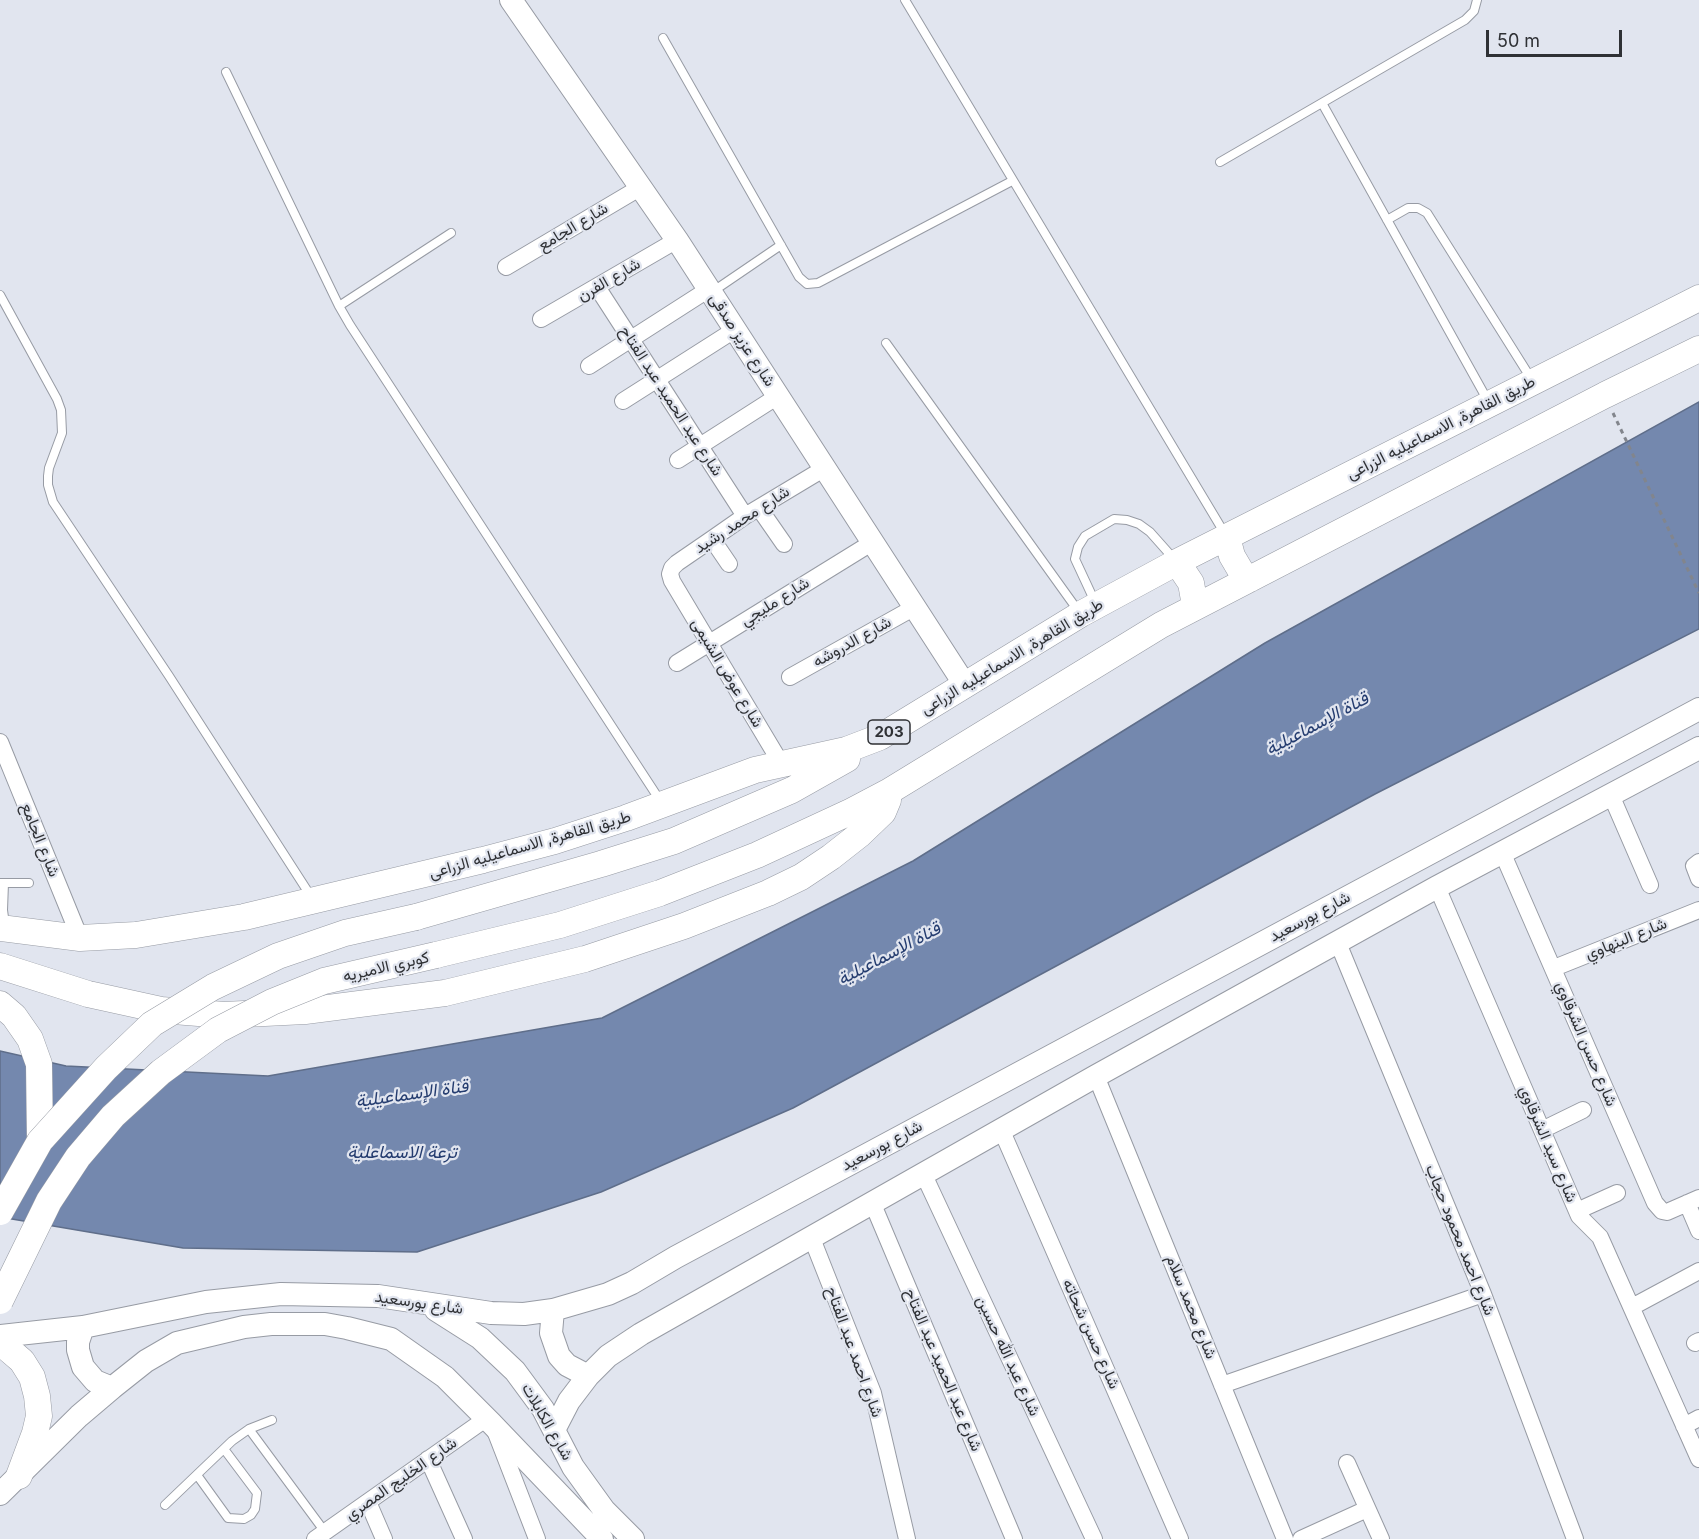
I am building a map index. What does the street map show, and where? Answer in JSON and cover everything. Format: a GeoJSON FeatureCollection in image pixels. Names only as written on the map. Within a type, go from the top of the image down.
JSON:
{"type":"FeatureCollection","features":[{"type":"Feature","properties":{"kind":"main road","name":"شارع عزيز صدقى"},"geometry":{"type":"LineString","coordinates":[[511,0],[736,329],[965,685]]}},
{"type":"Feature","properties":{"kind":"main road","name":"طريق القاهرة, الاسماعيليه الزراعى"},"geometry":{"type":"LineString","coordinates":[[3,928],[80,938],[136,935],[190,927],[314,901],[545,843],[663,805],[755,771],[846,750],[880,737],[1089,610],[1177,562],[1699,298]]}},
{"type":"Feature","properties":{"kind":"main road"},"geometry":{"type":"LineString","coordinates":[[0,966],[88,994],[161,1010],[224,1015],[305,1011],[445,993],[607,952],[684,926],[768,893],[801,877],[831,857],[876,820],[887,805],[888,792],[1161,625],[1605,395],[1699,350]]}},
{"type":"Feature","properties":{"kind":"main road"},"geometry":{"type":"LineString","coordinates":[[1227,537],[1232,556],[1242,573],[1250,579]]}},
{"type":"Feature","properties":{"kind":"main road"},"geometry":{"type":"LineString","coordinates":[[1177,562],[1191,583],[1193,608]]}},
{"type":"Feature","properties":{"kind":"main road","name":"شارع بورسعيد"},"geometry":{"type":"LineString","coordinates":[[0,1336],[83,1327],[169,1308],[282,1294],[378,1296],[491,1313],[524,1314],[553,1310],[599,1297],[632,1283],[676,1257],[1699,709]]}},
{"type":"Feature","properties":{"kind":"main road"},"geometry":{"type":"LineString","coordinates":[[0,1212],[40,1141],[106,1068],[152,1024],[213,987],[278,956],[345,933],[416,917],[674,841],[792,790],[837,765],[880,737]]}},
{"type":"Feature","properties":{"kind":"main road"},"geometry":{"type":"LineString","coordinates":[[554,1430],[569,1401],[588,1376],[608,1356],[641,1334],[923,1173],[1437,887],[1699,748]]}},
{"type":"Feature","properties":{"kind":"main road","name":"كوبري الاميريه"},"geometry":{"type":"LineString","coordinates":[[0,1301],[49,1201],[78,1157],[113,1116],[161,1072],[218,1030],[272,1002],[324,981],[560,925],[660,893],[758,855],[888,792]]}},
{"type":"Feature","properties":{"kind":"main road"},"geometry":{"type":"LineString","coordinates":[[0,1004],[14,1016],[30,1039],[39,1064],[40,1141]]}},
{"type":"Feature","properties":{"kind":"main road","name":"شارع الكابلات"},"geometry":{"type":"LineString","coordinates":[[418,1302],[461,1324],[498,1353],[530,1389],[573,1467],[604,1510],[633,1539]]}},
{"type":"Feature","properties":{"kind":"main road"},"geometry":{"type":"LineString","coordinates":[[553,1310],[551,1333],[556,1350],[567,1365],[588,1376]]}},
{"type":"Feature","properties":{"kind":"main road","name":"شارع الكابلات"},"geometry":{"type":"LineString","coordinates":[[0,1494],[79,1416],[146,1361],[177,1343],[244,1327],[298,1323],[325,1324],[391,1339],[445,1377],[602,1539]]}},
{"type":"Feature","properties":{"kind":"main road"},"geometry":{"type":"LineString","coordinates":[[83,1327],[78,1350],[83,1367],[95,1381],[112,1388]]}},
{"type":"Feature","properties":{"kind":"main road"},"geometry":{"type":"LineString","coordinates":[[0,1342],[22,1361],[32,1377],[37,1396],[39,1416],[19,1476]]}},
{"type":"Feature","properties":{"kind":"street","name":"شارع الجامع"},"geometry":{"type":"LineString","coordinates":[[506,267],[641,187]]}},
{"type":"Feature","properties":{"kind":"street","name":"شارع الفرن"},"geometry":{"type":"LineString","coordinates":[[541,320],[677,240]]}},
{"type":"Feature","properties":{"kind":"street","name":"شارع عبد الحميد عبد الفتاح"},"geometry":{"type":"LineString","coordinates":[[597,287],[700,446],[752,512],[784,544]]}},
{"type":"Feature","properties":{"kind":"street"},"geometry":{"type":"LineString","coordinates":[[589,366],[710,291]]}},
{"type":"Feature","properties":{"kind":"street"},"geometry":{"type":"LineString","coordinates":[[623,401],[736,329]]}},
{"type":"Feature","properties":{"kind":"street"},"geometry":{"type":"LineString","coordinates":[[678,460],[778,396]]}},
{"type":"Feature","properties":{"kind":"street","name":"شارع محمد رشيد"},"geometry":{"type":"LineString","coordinates":[[672,581],[670,574],[672,568],[712,538],[825,468]]}},
{"type":"Feature","properties":{"kind":"street"},"geometry":{"type":"LineString","coordinates":[[712,538],[729,564]]}},
{"type":"Feature","properties":{"kind":"street","name":"شارع مليجي"},"geometry":{"type":"LineString","coordinates":[[677,663],[873,542]]}},
{"type":"Feature","properties":{"kind":"street","name":"شارع عوض الشيمى"},"geometry":{"type":"LineString","coordinates":[[672,581],[782,765]]}},
{"type":"Feature","properties":{"kind":"street","name":"شارع الدروشه"},"geometry":{"type":"LineString","coordinates":[[790,677],[915,607]]}},
{"type":"Feature","properties":{"kind":"street","name":"شارع الجامع"},"geometry":{"type":"LineString","coordinates":[[0,742],[80,938]]}},
{"type":"Feature","properties":{"kind":"street"},"geometry":{"type":"LineString","coordinates":[[1611,795],[1650,885]]}},
{"type":"Feature","properties":{"kind":"street","name":"شارع حسن الشرقاوي"},"geometry":{"type":"LineString","coordinates":[[1502,852],[1655,1203],[1666,1212],[1693,1201]]}},
{"type":"Feature","properties":{"kind":"street"},"geometry":{"type":"LineString","coordinates":[[1699,862],[1694,867],[1699,879]]}},
{"type":"Feature","properties":{"kind":"street","name":"شارع سيد الشرقاوي"},"geometry":{"type":"LineString","coordinates":[[1437,887],[1579,1216],[1600,1237],[1632,1307],[1692,1422],[1699,1459]]}},
{"type":"Feature","properties":{"kind":"street","name":"شارع البنهاوي"},"geometry":{"type":"LineString","coordinates":[[1554,968],[1699,910]]}},
{"type":"Feature","properties":{"kind":"street","name":"شارع احمد محمود حجاب"},"geometry":{"type":"LineString","coordinates":[[1338,943],[1483,1294],[1575,1539]]}},
{"type":"Feature","properties":{"kind":"street","name":"شارع محمد سلام"},"geometry":{"type":"LineString","coordinates":[[1096,1076],[1285,1539]]}},
{"type":"Feature","properties":{"kind":"street"},"geometry":{"type":"LineString","coordinates":[[1542,1130],[1583,1110]]}},
{"type":"Feature","properties":{"kind":"street","name":"شارع حسن شحاته"},"geometry":{"type":"LineString","coordinates":[[1001,1130],[1180,1539]]}},
{"type":"Feature","properties":{"kind":"street","name":"شارع عبد الله حسين"},"geometry":{"type":"LineString","coordinates":[[923,1173],[1094,1539]]}},
{"type":"Feature","properties":{"kind":"street"},"geometry":{"type":"LineString","coordinates":[[1577,1211],[1617,1193]]}},
{"type":"Feature","properties":{"kind":"street"},"geometry":{"type":"LineString","coordinates":[[1693,1201],[1699,1231]]}},
{"type":"Feature","properties":{"kind":"street","name":"شارع عبد الحميد عبد الفتاح"},"geometry":{"type":"LineString","coordinates":[[872,1202],[1014,1539]]}},
{"type":"Feature","properties":{"kind":"street","name":"شارع احمد عبد الفتاح"},"geometry":{"type":"LineString","coordinates":[[811,1236],[873,1393],[907,1539]]}},
{"type":"Feature","properties":{"kind":"street"},"geometry":{"type":"LineString","coordinates":[[1632,1307],[1699,1271]]}},
{"type":"Feature","properties":{"kind":"street"},"geometry":{"type":"LineString","coordinates":[[1222,1385],[1483,1294]]}},
{"type":"Feature","properties":{"kind":"street"},"geometry":{"type":"LineString","coordinates":[[489,1421],[537,1539]]}},
{"type":"Feature","properties":{"kind":"street","name":"شارع الخليج المصري"},"geometry":{"type":"LineString","coordinates":[[320,1536],[428,1459],[489,1421]]}},
{"type":"Feature","properties":{"kind":"street"},"geometry":{"type":"LineString","coordinates":[[428,1459],[464,1539]]}},
{"type":"Feature","properties":{"kind":"street"},"geometry":{"type":"LineString","coordinates":[[1347,1463],[1381,1539]]}},
{"type":"Feature","properties":{"kind":"street"},"geometry":{"type":"LineString","coordinates":[[368,1502],[384,1539]]}},
{"type":"Feature","properties":{"kind":"street"},"geometry":{"type":"LineString","coordinates":[[1301,1539],[1367,1509]]}},
{"type":"Feature","properties":{"kind":"lane"},"geometry":{"type":"LineString","coordinates":[[905,0],[1227,537]]}},
{"type":"Feature","properties":{"kind":"lane"},"geometry":{"type":"LineString","coordinates":[[1220,162],[1465,20],[1474,11],[1477,0]]}},
{"type":"Feature","properties":{"kind":"lane"},"geometry":{"type":"LineString","coordinates":[[663,38],[781,246],[807,284],[818,283],[1012,181]]}},
{"type":"Feature","properties":{"kind":"lane"},"geometry":{"type":"LineString","coordinates":[[226,72],[339,306],[663,805]]}},
{"type":"Feature","properties":{"kind":"lane"},"geometry":{"type":"LineString","coordinates":[[1322,103],[1490,404]]}},
{"type":"Feature","properties":{"kind":"lane"},"geometry":{"type":"LineString","coordinates":[[1387,220],[1408,208],[1418,208],[1427,213],[1533,381]]}},
{"type":"Feature","properties":{"kind":"lane"},"geometry":{"type":"LineString","coordinates":[[339,306],[451,233]]}},
{"type":"Feature","properties":{"kind":"lane"},"geometry":{"type":"LineString","coordinates":[[710,291],[781,246]]}},
{"type":"Feature","properties":{"kind":"lane"},"geometry":{"type":"LineString","coordinates":[[0,296],[61,410],[62,434],[48,476],[48,485],[54,502],[314,901]]}},
{"type":"Feature","properties":{"kind":"lane"},"geometry":{"type":"LineString","coordinates":[[886,343],[1089,610]]}},
{"type":"Feature","properties":{"kind":"lane"},"geometry":{"type":"LineString","coordinates":[[1089,610],[1075,560],[1078,547],[1085,536],[1114,519],[1139,524],[1177,562]]}},
{"type":"Feature","properties":{"kind":"lane"},"geometry":{"type":"LineString","coordinates":[[3,928],[2,883],[29,884]]}},
{"type":"Feature","properties":{"kind":"lane"},"geometry":{"type":"LineString","coordinates":[[165,1506],[224,1449],[249,1429],[272,1420]]}},
{"type":"Feature","properties":{"kind":"lane"},"geometry":{"type":"LineString","coordinates":[[249,1429],[320,1536]]}},
{"type":"Feature","properties":{"kind":"lane"},"geometry":{"type":"LineString","coordinates":[[197,1475],[228,1518],[244,1519],[250,1515],[255,1509],[257,1493],[224,1449]]}},
{"type":"Feature","properties":{"kind":"path"},"geometry":{"type":"LineString","coordinates":[[1617,421],[1699,593]]}},
{"type":"Feature","properties":{"kind":"water","name":"ترعة الاسماعلية"},"geometry":{"type":"Polygon","coordinates":[[[1699,402],[1699,629],[1375,794],[793,1108],[601,1192],[417,1252],[183,1248],[0,1217],[0,1051],[66,1066],[268,1076],[602,1018],[913,861],[1265,643],[1699,402]]]}},
{"type":"Feature","properties":{"kind":"water label","name":"قناة الإسماعيلية"},"geometry":{"type":"Point","coordinates":[1317,724]}},
{"type":"Feature","properties":{"kind":"water label","name":"قناة الإسماعيلية"},"geometry":{"type":"Point","coordinates":[889,954]}},
{"type":"Feature","properties":{"kind":"water label","name":"قناة الإسماعيلية"},"geometry":{"type":"Point","coordinates":[412,1094]}}]}
